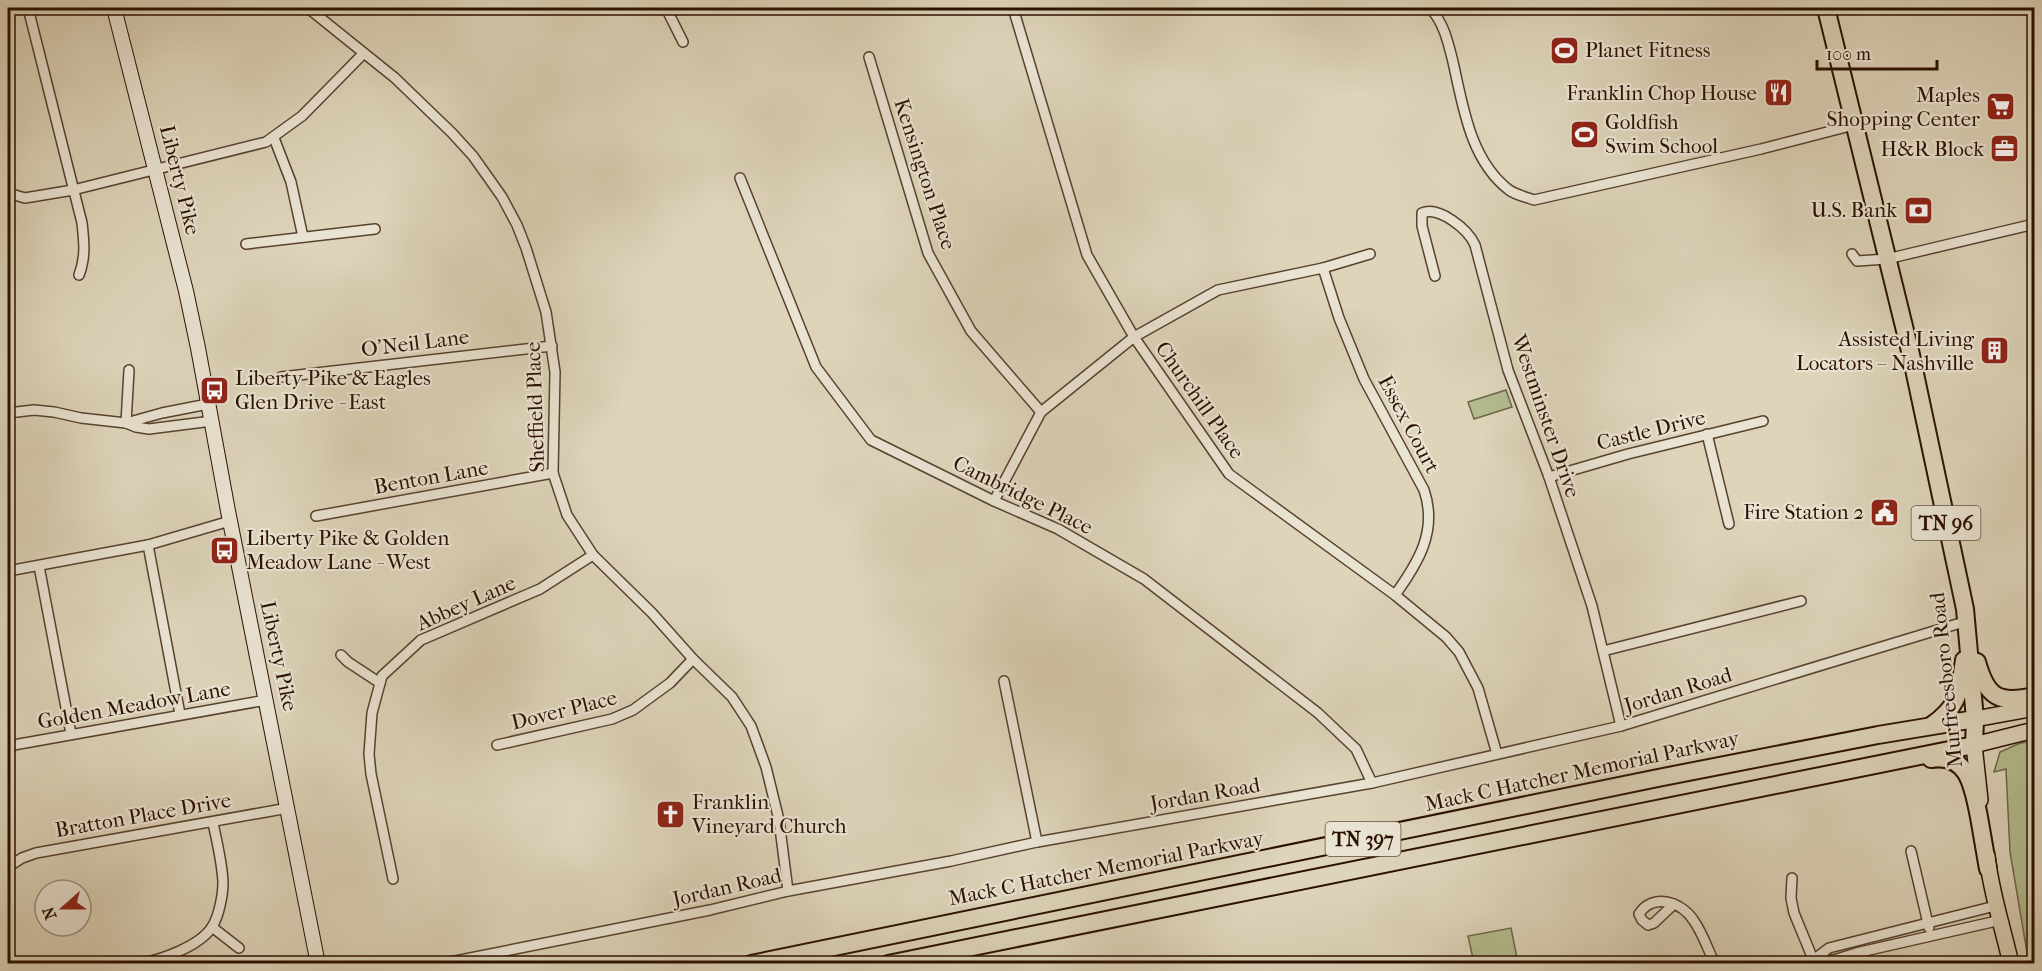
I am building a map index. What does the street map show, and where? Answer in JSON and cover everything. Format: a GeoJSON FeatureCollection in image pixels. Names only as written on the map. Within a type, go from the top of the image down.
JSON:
{"type":"FeatureCollection","features":[{"type":"Feature","properties":{"kind":"highway","name":"Murfreesboro Road"},"geometry":{"type":"LineString","coordinates":[[1826,8],[1911,356],[1968,628],[1975,719],[1974,745]]}},
{"type":"Feature","properties":{"kind":"highway"},"geometry":{"type":"LineString","coordinates":[[1968,628],[1983,682],[1993,695],[2016,700],[2034,696]]}},
{"type":"Feature","properties":{"kind":"highway"},"geometry":{"type":"LineString","coordinates":[[1931,726],[1951,710],[1958,696],[1968,628]]}},
{"type":"Feature","properties":{"kind":"highway","name":"Mack C Hatcher Memorial Parkway"},"geometry":{"type":"LineString","coordinates":[[752,963],[1658,778],[1975,719]]}},
{"type":"Feature","properties":{"kind":"highway","name":"TN 397"},"geometry":{"type":"LineString","coordinates":[[888,963],[1974,745]]}},
{"type":"Feature","properties":{"kind":"highway"},"geometry":{"type":"LineString","coordinates":[[1830,774],[1843,777],[1939,758],[1956,763],[1968,774],[1974,790],[1988,869]]}},
{"type":"Feature","properties":{"kind":"main road","name":"Mack C Hatcher Memorial Parkway"},"geometry":{"type":"LineString","coordinates":[[1975,719],[2034,708]]}},
{"type":"Feature","properties":{"kind":"main road","name":"TN 397"},"geometry":{"type":"LineString","coordinates":[[1974,745],[2034,730]]}},
{"type":"Feature","properties":{"kind":"main road","name":"Murfreesboro Road"},"geometry":{"type":"LineString","coordinates":[[1974,745],[1988,869],[1995,906],[2001,920],[2011,963]]}},
{"type":"Feature","properties":{"kind":"street"},"geometry":{"type":"LineString","coordinates":[[27,8],[82,222],[85,246],[84,262],[79,275]]}},
{"type":"Feature","properties":{"kind":"street","name":"Liberty Pike"},"geometry":{"type":"LineString","coordinates":[[114,8],[186,291],[318,963]]}},
{"type":"Feature","properties":{"kind":"street","name":"Sheffield Place"},"geometry":{"type":"LineString","coordinates":[[308,8],[394,78],[452,133],[502,197],[517,225],[546,312],[555,372],[553,472],[567,515],[592,555],[652,613],[693,659],[732,697],[751,726],[766,767],[779,820],[788,891]]}},
{"type":"Feature","properties":{"kind":"street"},"geometry":{"type":"LineString","coordinates":[[666,8],[683,42]]}},
{"type":"Feature","properties":{"kind":"street","name":"Churchill Place"},"geometry":{"type":"LineString","coordinates":[[1013,8],[1087,255],[1134,337],[1229,474],[1395,595],[1446,637],[1459,652],[1478,688],[1497,754]]}},
{"type":"Feature","properties":{"kind":"street"},"geometry":{"type":"LineString","coordinates":[[1430,8],[1440,18],[1469,131],[1486,164],[1509,190],[1534,200],[1761,149],[1854,125]]}},
{"type":"Feature","properties":{"kind":"street"},"geometry":{"type":"LineString","coordinates":[[8,193],[25,198],[73,190],[266,142],[303,116],[363,54]]}},
{"type":"Feature","properties":{"kind":"street","name":"Kensington Place"},"geometry":{"type":"LineString","coordinates":[[869,57],[928,253],[971,331],[1041,412]]}},
{"type":"Feature","properties":{"kind":"street"},"geometry":{"type":"LineString","coordinates":[[274,138],[291,182],[303,237]]}},
{"type":"Feature","properties":{"kind":"street","name":"Cambridge Place"},"geometry":{"type":"LineString","coordinates":[[740,178],[816,367],[871,440],[994,501],[1058,529],[1144,579],[1318,713],[1356,749],[1372,783]]}},
{"type":"Feature","properties":{"kind":"street","name":"Westminster Drive"},"geometry":{"type":"LineString","coordinates":[[1435,276],[1422,226],[1422,213],[1428,211],[1435,211],[1459,225],[1470,235],[1475,245],[1508,370],[1548,477],[1592,606],[1621,726]]}},
{"type":"Feature","properties":{"kind":"street"},"geometry":{"type":"LineString","coordinates":[[1852,254],[1857,261],[1887,259],[2034,224]]}},
{"type":"Feature","properties":{"kind":"street"},"geometry":{"type":"LineString","coordinates":[[246,244],[375,229]]}},
{"type":"Feature","properties":{"kind":"street"},"geometry":{"type":"LineString","coordinates":[[994,501],[1041,412],[1134,337],[1218,290],[1323,268],[1370,254]]}},
{"type":"Feature","properties":{"kind":"street","name":"Essex Court"},"geometry":{"type":"LineString","coordinates":[[1323,268],[1339,318],[1364,379],[1428,501],[1429,526],[1424,547],[1395,595]]}},
{"type":"Feature","properties":{"kind":"street","name":"O'Neil Lane"},"geometry":{"type":"LineString","coordinates":[[281,377],[552,346]]}},
{"type":"Feature","properties":{"kind":"street"},"geometry":{"type":"LineString","coordinates":[[126,423],[129,370]]}},
{"type":"Feature","properties":{"kind":"street"},"geometry":{"type":"LineString","coordinates":[[126,423],[208,404]]}},
{"type":"Feature","properties":{"kind":"street"},"geometry":{"type":"LineString","coordinates":[[8,413],[34,410],[54,412],[81,418],[126,423],[149,429],[212,421]]}},
{"type":"Feature","properties":{"kind":"street","name":"Castle Drive"},"geometry":{"type":"LineString","coordinates":[[1548,477],[1588,464],[1763,421]]}},
{"type":"Feature","properties":{"kind":"street"},"geometry":{"type":"LineString","coordinates":[[1707,435],[1729,524]]}},
{"type":"Feature","properties":{"kind":"street","name":"Benton Lane"},"geometry":{"type":"LineString","coordinates":[[316,516],[553,472]]}},
{"type":"Feature","properties":{"kind":"street"},"geometry":{"type":"LineString","coordinates":[[8,571],[148,545],[230,521]]}},
{"type":"Feature","properties":{"kind":"street"},"geometry":{"type":"LineString","coordinates":[[148,545],[180,714]]}},
{"type":"Feature","properties":{"kind":"street","name":"Abbey Lane"},"geometry":{"type":"LineString","coordinates":[[393,879],[370,774],[372,713],[382,676],[421,640],[540,589],[592,555]]}},
{"type":"Feature","properties":{"kind":"street"},"geometry":{"type":"LineString","coordinates":[[39,566],[71,734]]}},
{"type":"Feature","properties":{"kind":"street"},"geometry":{"type":"LineString","coordinates":[[1604,651],[1801,601]]}},
{"type":"Feature","properties":{"kind":"street","name":"Jordan Road"},"geometry":{"type":"LineString","coordinates":[[440,963],[1037,842],[1372,783],[1621,726],[1968,628]]}},
{"type":"Feature","properties":{"kind":"street"},"geometry":{"type":"LineString","coordinates":[[341,655],[380,684]]}},
{"type":"Feature","properties":{"kind":"street","name":"Dover Place"},"geometry":{"type":"LineString","coordinates":[[497,745],[612,719],[633,710],[670,683],[693,659]]}},
{"type":"Feature","properties":{"kind":"street"},"geometry":{"type":"LineString","coordinates":[[1004,681],[1037,842]]}},
{"type":"Feature","properties":{"kind":"street","name":"Golden Meadow Lane"},"geometry":{"type":"LineString","coordinates":[[8,746],[266,700]]}},
{"type":"Feature","properties":{"kind":"street","name":"Bratton Place Drive"},"geometry":{"type":"LineString","coordinates":[[8,867],[36,852],[213,823],[288,808]]}},
{"type":"Feature","properties":{"kind":"street"},"geometry":{"type":"LineString","coordinates":[[138,963],[184,949],[203,937],[212,927],[223,886],[213,823]]}},
{"type":"Feature","properties":{"kind":"street"},"geometry":{"type":"LineString","coordinates":[[1911,851],[1930,936]]}},
{"type":"Feature","properties":{"kind":"street"},"geometry":{"type":"LineString","coordinates":[[1792,878],[1791,897],[1794,913],[1811,962]]}},
{"type":"Feature","properties":{"kind":"street"},"geometry":{"type":"LineString","coordinates":[[1674,904],[1693,918],[1715,963]]}},
{"type":"Feature","properties":{"kind":"street"},"geometry":{"type":"LineString","coordinates":[[1811,962],[1829,948],[1995,906]]}},
{"type":"Feature","properties":{"kind":"street"},"geometry":{"type":"LineString","coordinates":[[1811,962],[1835,962],[1930,936],[2001,920]]}},
{"type":"Feature","properties":{"kind":"street"},"geometry":{"type":"LineString","coordinates":[[212,927],[239,948]]}},
{"type":"Feature","properties":{"kind":"street"},"geometry":{"type":"LineString","coordinates":[[1829,948],[1835,962]]}},
{"type":"Feature","properties":{"kind":"green space"},"geometry":{"type":"Polygon","coordinates":[[[1506,390],[1512,407],[1474,419],[1468,402],[1506,390]]]}},
{"type":"Feature","properties":{"kind":"green space"},"geometry":{"type":"Polygon","coordinates":[[[2034,740],[2034,963],[2029,964],[2010,852],[2006,769],[1994,772],[2000,752],[2034,740]]]}},
{"type":"Feature","properties":{"kind":"green space"},"geometry":{"type":"Polygon","coordinates":[[[1511,928],[1518,963],[1474,963],[1468,936],[1511,928]]]}},
{"type":"Feature","properties":{"kind":"place","name":"Planet Fitness"},"geometry":{"type":"Point","coordinates":[1564,50]}},
{"type":"Feature","properties":{"kind":"place","name":"Franklin Chop House"},"geometry":{"type":"Point","coordinates":[1778,93]}},
{"type":"Feature","properties":{"kind":"place","name":"Maples Shopping Center"},"geometry":{"type":"Point","coordinates":[2001,107]}},
{"type":"Feature","properties":{"kind":"place","name":"Goldfish Swim School"},"geometry":{"type":"Point","coordinates":[1584,134]}},
{"type":"Feature","properties":{"kind":"place","name":"H&R Block"},"geometry":{"type":"Point","coordinates":[2005,149]}},
{"type":"Feature","properties":{"kind":"place","name":"U.S. Bank"},"geometry":{"type":"Point","coordinates":[1918,210]}},
{"type":"Feature","properties":{"kind":"place","name":"Assisted Living Locators – Nashville"},"geometry":{"type":"Point","coordinates":[1995,351]}},
{"type":"Feature","properties":{"kind":"place","name":"Liberty Pike & Eagles Glen Drive - East"},"geometry":{"type":"Point","coordinates":[214,390]}},
{"type":"Feature","properties":{"kind":"place","name":"Fire Station 2"},"geometry":{"type":"Point","coordinates":[1885,512]}},
{"type":"Feature","properties":{"kind":"place","name":"Liberty Pike & Golden Meadow Lane - West"},"geometry":{"type":"Point","coordinates":[225,550]}},
{"type":"Feature","properties":{"kind":"place","name":"Franklin Vineyard Church"},"geometry":{"type":"Point","coordinates":[671,814]}}]}
